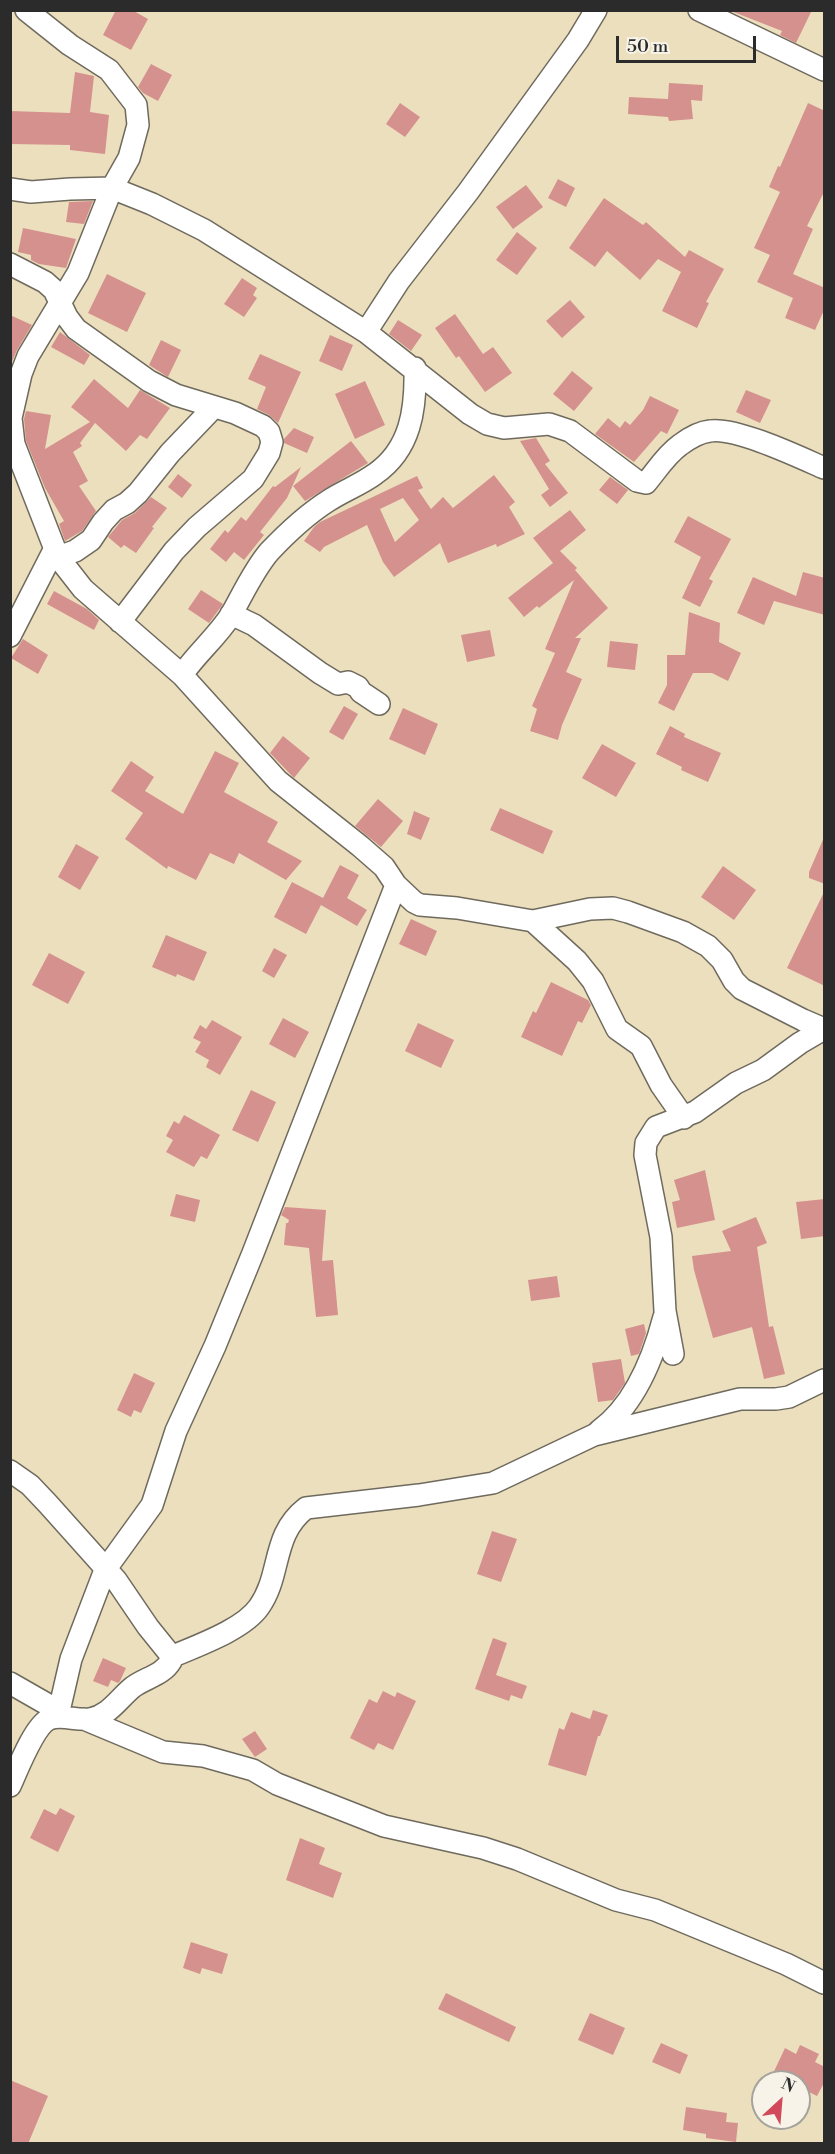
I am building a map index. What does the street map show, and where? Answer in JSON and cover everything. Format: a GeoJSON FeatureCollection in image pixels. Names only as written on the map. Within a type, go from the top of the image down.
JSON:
{"type":"FeatureCollection","features":[{"type":"Feature","properties":{"kind":"street"},"geometry":{"type":"LineString","coordinates":[[26,10],[70,45],[109,70],[136,105],[138,125],[129,158],[112,188],[78,273],[28,356],[10,418],[14,444],[36,496],[56,554],[83,589],[182,675],[278,781],[360,846],[384,867],[407,897],[420,905],[457,908],[533,921],[590,909],[613,909],[683,932],[708,946],[716,953],[734,981],[742,989],[825,1029]]}},
{"type":"Feature","properties":{"kind":"street"},"geometry":{"type":"LineString","coordinates":[[366,332],[399,281],[468,192],[578,40],[596,10]]}},
{"type":"Feature","properties":{"kind":"street"},"geometry":{"type":"LineString","coordinates":[[699,10],[825,70]]}},
{"type":"Feature","properties":{"kind":"street"},"geometry":{"type":"LineString","coordinates":[[10,189],[32,192],[112,188],[152,204],[204,230],[366,332],[415,368],[470,414],[487,424],[504,428],[549,424],[570,431],[642,483],[646,483],[666,457],[682,443],[710,430],[730,433],[774,446],[825,468]]}},
{"type":"Feature","properties":{"kind":"street"},"geometry":{"type":"LineString","coordinates":[[10,264],[45,282],[54,290],[67,317],[76,329],[149,381],[176,395],[235,413],[263,426],[269,432],[272,442],[269,453],[253,479],[197,526],[174,551],[120,622]]}},
{"type":"Feature","properties":{"kind":"street"},"geometry":{"type":"LineString","coordinates":[[182,675],[231,614],[257,569],[278,544],[327,501],[385,466],[404,443],[412,422],[416,398],[415,368]]}},
{"type":"Feature","properties":{"kind":"street"},"geometry":{"type":"LineString","coordinates":[[56,554],[75,551],[91,540],[114,510],[127,503],[138,493],[170,453],[214,407]]}},
{"type":"Feature","properties":{"kind":"street"},"geometry":{"type":"LineString","coordinates":[[10,636],[56,554]]}},
{"type":"Feature","properties":{"kind":"street"},"geometry":{"type":"LineString","coordinates":[[231,614],[264,632],[338,684],[348,682],[379,704]]}},
{"type":"Feature","properties":{"kind":"street"},"geometry":{"type":"LineString","coordinates":[[61,1714],[71,1659],[105,1570],[152,1505],[176,1431],[254,1252],[396,885]]}},
{"type":"Feature","properties":{"kind":"street"},"geometry":{"type":"LineString","coordinates":[[533,921],[588,974],[617,1029],[640,1046],[661,1085],[684,1118]]}},
{"type":"Feature","properties":{"kind":"street"},"geometry":{"type":"LineString","coordinates":[[673,1354],[665,1311],[661,1237],[644,1149],[650,1133],[666,1122],[684,1118],[736,1083],[762,1070],[825,1029]]}},
{"type":"Feature","properties":{"kind":"street"},"geometry":{"type":"LineString","coordinates":[[594,1435],[617,1417],[636,1389],[657,1345],[665,1311]]}},
{"type":"Feature","properties":{"kind":"street"},"geometry":{"type":"LineString","coordinates":[[84,1719],[92,1718],[112,1708],[132,1688],[168,1666],[171,1658],[245,1621],[259,1608],[272,1584],[274,1564],[284,1536],[298,1515],[306,1508],[419,1495],[493,1483],[594,1435],[740,1399],[789,1397],[825,1380]]}},
{"type":"Feature","properties":{"kind":"street"},"geometry":{"type":"LineString","coordinates":[[10,1471],[30,1485],[116,1580],[171,1658]]}},
{"type":"Feature","properties":{"kind":"street"},"geometry":{"type":"LineString","coordinates":[[10,1683],[61,1714],[84,1719],[163,1752],[203,1756],[253,1770],[277,1784],[384,1826],[483,1848],[518,1859],[616,1900],[655,1910],[786,1964],[825,1983]]}},
{"type":"Feature","properties":{"kind":"street"},"geometry":{"type":"LineString","coordinates":[[10,1786],[34,1736],[47,1720],[61,1714]]}},
{"type":"Feature","properties":{"kind":"building"},"geometry":{"type":"Polygon","coordinates":[[[116,10],[132,10],[148,19],[131,50],[103,35],[116,10]]]}},
{"type":"Feature","properties":{"kind":"building"},"geometry":{"type":"Polygon","coordinates":[[[812,10],[796,43],[780,35],[782,31],[731,11],[812,10]]]}},
{"type":"Feature","properties":{"kind":"building"},"geometry":{"type":"Polygon","coordinates":[[[151,64],[172,75],[158,101],[143,93],[138,87],[151,64]]]}},
{"type":"Feature","properties":{"kind":"building"},"geometry":{"type":"Polygon","coordinates":[[[75,72],[94,76],[90,112],[109,115],[105,154],[70,150],[70,145],[10,144],[10,111],[70,113],[75,72]]]}},
{"type":"Feature","properties":{"kind":"building"},"geometry":{"type":"Polygon","coordinates":[[[669,83],[703,85],[702,101],[691,100],[693,119],[669,121],[668,117],[628,114],[629,97],[668,99],[669,83]]]}},
{"type":"Feature","properties":{"kind":"building"},"geometry":{"type":"Polygon","coordinates":[[[400,103],[420,117],[405,137],[386,124],[400,103]]]}},
{"type":"Feature","properties":{"kind":"building"},"geometry":{"type":"Polygon","coordinates":[[[808,103],[825,111],[825,190],[807,226],[813,229],[793,274],[825,288],[825,308],[815,330],[785,318],[793,298],[757,282],[770,255],[754,248],[780,192],[769,187],[808,103]]]}},
{"type":"Feature","properties":{"kind":"building"},"geometry":{"type":"Polygon","coordinates":[[[558,179],[575,188],[566,207],[548,198],[558,179]]]}},
{"type":"Feature","properties":{"kind":"building"},"geometry":{"type":"Polygon","coordinates":[[[526,185],[543,207],[513,229],[496,207],[526,185]]]}},
{"type":"Feature","properties":{"kind":"building"},"geometry":{"type":"Polygon","coordinates":[[[604,198],[643,225],[646,222],[685,257],[689,250],[724,269],[706,302],[709,303],[697,328],[662,311],[681,272],[658,259],[640,280],[607,251],[595,267],[569,248],[604,198]]]}},
{"type":"Feature","properties":{"kind":"building"},"geometry":{"type":"Polygon","coordinates":[[[93,201],[84,224],[66,222],[69,202],[93,201]]]}},
{"type":"Feature","properties":{"kind":"building"},"geometry":{"type":"Polygon","coordinates":[[[23,228],[76,239],[66,268],[39,264],[31,260],[31,255],[18,252],[23,228]]]}},
{"type":"Feature","properties":{"kind":"building"},"geometry":{"type":"Polygon","coordinates":[[[517,232],[537,248],[517,275],[496,260],[517,232]]]}},
{"type":"Feature","properties":{"kind":"building"},"geometry":{"type":"Polygon","coordinates":[[[107,274],[146,293],[127,332],[88,313],[107,274]]]}},
{"type":"Feature","properties":{"kind":"building"},"geometry":{"type":"Polygon","coordinates":[[[242,278],[257,288],[253,295],[257,298],[244,317],[224,304],[242,278]]]}},
{"type":"Feature","properties":{"kind":"building"},"geometry":{"type":"Polygon","coordinates":[[[570,300],[585,317],[562,338],[546,321],[570,300]]]}},
{"type":"Feature","properties":{"kind":"building"},"geometry":{"type":"Polygon","coordinates":[[[455,314],[483,354],[493,347],[512,373],[485,392],[459,356],[456,358],[435,328],[455,314]]]}},
{"type":"Feature","properties":{"kind":"building"},"geometry":{"type":"Polygon","coordinates":[[[10,315],[32,325],[10,366],[10,315]]]}},
{"type":"Feature","properties":{"kind":"building"},"geometry":{"type":"Polygon","coordinates":[[[398,320],[422,335],[411,351],[389,334],[398,320]]]}},
{"type":"Feature","properties":{"kind":"building"},"geometry":{"type":"Polygon","coordinates":[[[60,332],[90,355],[84,365],[51,347],[60,332]]]}},
{"type":"Feature","properties":{"kind":"building"},"geometry":{"type":"Polygon","coordinates":[[[330,335],[353,345],[342,371],[319,361],[330,335]]]}},
{"type":"Feature","properties":{"kind":"building"},"geometry":{"type":"Polygon","coordinates":[[[161,340],[181,350],[168,377],[149,365],[161,340]]]}},
{"type":"Feature","properties":{"kind":"building"},"geometry":{"type":"Polygon","coordinates":[[[260,354],[301,372],[278,423],[257,409],[266,387],[248,379],[260,354]]]}},
{"type":"Feature","properties":{"kind":"building"},"geometry":{"type":"Polygon","coordinates":[[[572,371],[593,388],[574,411],[553,394],[572,371]]]}},
{"type":"Feature","properties":{"kind":"building"},"geometry":{"type":"Polygon","coordinates":[[[94,379],[128,408],[140,390],[170,408],[147,439],[140,435],[126,451],[95,423],[80,443],[82,446],[73,452],[88,481],[79,486],[96,511],[82,531],[65,541],[59,524],[64,521],[45,488],[26,441],[24,419],[26,411],[51,415],[45,449],[90,422],[71,407],[94,379]]]}},
{"type":"Feature","properties":{"kind":"building"},"geometry":{"type":"Polygon","coordinates":[[[365,381],[385,425],[355,439],[335,394],[365,381]]]}},
{"type":"Feature","properties":{"kind":"building"},"geometry":{"type":"Polygon","coordinates":[[[746,390],[771,400],[760,423],[736,412],[746,390]]]}},
{"type":"Feature","properties":{"kind":"building"},"geometry":{"type":"Polygon","coordinates":[[[650,396],[679,410],[667,434],[661,431],[634,462],[595,434],[608,418],[620,428],[625,421],[630,425],[643,410],[650,396]]]}},
{"type":"Feature","properties":{"kind":"building"},"geometry":{"type":"Polygon","coordinates":[[[294,428],[314,437],[307,453],[284,443],[284,439],[294,428]]]}},
{"type":"Feature","properties":{"kind":"building"},"geometry":{"type":"Polygon","coordinates":[[[536,438],[550,461],[545,464],[568,493],[550,507],[541,495],[549,489],[520,441],[536,438]]]}},
{"type":"Feature","properties":{"kind":"building"},"geometry":{"type":"Polygon","coordinates":[[[351,441],[368,463],[305,501],[293,486],[351,441]]]}},
{"type":"Feature","properties":{"kind":"building"},"geometry":{"type":"Polygon","coordinates":[[[301,467],[287,498],[260,532],[264,535],[244,560],[234,552],[226,562],[210,549],[225,530],[228,533],[241,517],[246,521],[273,486],[275,487],[301,467]]]}},
{"type":"Feature","properties":{"kind":"building"},"geometry":{"type":"Polygon","coordinates":[[[178,474],[192,485],[182,498],[168,487],[178,474]]]}},
{"type":"Feature","properties":{"kind":"building"},"geometry":{"type":"Polygon","coordinates":[[[494,475],[515,502],[509,507],[525,534],[497,547],[496,544],[448,563],[440,543],[394,577],[383,562],[367,525],[324,547],[320,552],[304,541],[320,522],[417,476],[423,488],[418,490],[431,509],[443,497],[453,508],[494,475]],[[403,498],[380,509],[395,542],[419,520],[403,498]]]}},
{"type":"Feature","properties":{"kind":"building"},"geometry":{"type":"Polygon","coordinates":[[[610,477],[628,490],[617,504],[599,490],[610,477]]]}},
{"type":"Feature","properties":{"kind":"building"},"geometry":{"type":"Polygon","coordinates":[[[151,497],[167,508],[136,553],[124,545],[121,548],[108,537],[122,520],[135,513],[151,497]]]}},
{"type":"Feature","properties":{"kind":"building"},"geometry":{"type":"Polygon","coordinates":[[[570,510],[586,530],[560,551],[577,568],[575,570],[608,608],[575,638],[581,638],[566,672],[582,679],[558,740],[530,731],[537,709],[532,706],[555,653],[545,649],[574,580],[524,617],[508,598],[553,563],[533,538],[570,510]]]}},
{"type":"Feature","properties":{"kind":"building"},"geometry":{"type":"Polygon","coordinates":[[[688,516],[731,539],[709,579],[713,581],[700,607],[682,598],[701,557],[674,542],[688,516]]]}},
{"type":"Feature","properties":{"kind":"building"},"geometry":{"type":"Polygon","coordinates":[[[803,572],[825,578],[825,615],[774,601],[764,625],[737,613],[753,577],[796,596],[803,572]]]}},
{"type":"Feature","properties":{"kind":"building"},"geometry":{"type":"Polygon","coordinates":[[[201,590],[223,604],[209,623],[188,609],[201,590]]]}},
{"type":"Feature","properties":{"kind":"building"},"geometry":{"type":"Polygon","coordinates":[[[54,591],[87,609],[99,620],[94,630],[47,604],[54,591]]]}},
{"type":"Feature","properties":{"kind":"building"},"geometry":{"type":"Polygon","coordinates":[[[689,612],[720,623],[719,642],[741,653],[728,681],[712,673],[693,673],[674,711],[658,703],[667,685],[667,655],[685,655],[689,612]]]}},
{"type":"Feature","properties":{"kind":"building"},"geometry":{"type":"Polygon","coordinates":[[[490,630],[495,656],[467,662],[461,635],[490,630]]]}},
{"type":"Feature","properties":{"kind":"building"},"geometry":{"type":"Polygon","coordinates":[[[23,639],[48,655],[38,674],[11,658],[23,639]]]}},
{"type":"Feature","properties":{"kind":"building"},"geometry":{"type":"Polygon","coordinates":[[[610,641],[638,644],[635,670],[607,667],[610,641]]]}},
{"type":"Feature","properties":{"kind":"building"},"geometry":{"type":"Polygon","coordinates":[[[344,706],[358,714],[343,740],[329,732],[344,706]]]}},
{"type":"Feature","properties":{"kind":"building"},"geometry":{"type":"Polygon","coordinates":[[[403,708],[438,724],[425,755],[389,739],[403,708]]]}},
{"type":"Feature","properties":{"kind":"building"},"geometry":{"type":"Polygon","coordinates":[[[670,726],[685,734],[684,737],[721,753],[708,782],[681,770],[682,767],[656,754],[670,726]]]}},
{"type":"Feature","properties":{"kind":"building"},"geometry":{"type":"Polygon","coordinates":[[[283,736],[310,758],[294,778],[270,753],[283,736]]]}},
{"type":"Feature","properties":{"kind":"building"},"geometry":{"type":"Polygon","coordinates":[[[602,744],[636,763],[616,797],[582,778],[602,744]]]}},
{"type":"Feature","properties":{"kind":"building"},"geometry":{"type":"Polygon","coordinates":[[[215,751],[239,763],[224,792],[278,822],[267,842],[302,861],[286,880],[239,853],[234,864],[210,853],[196,880],[168,866],[167,869],[125,839],[143,813],[111,791],[131,761],[154,777],[145,791],[183,814],[215,751]]]}},
{"type":"Feature","properties":{"kind":"building"},"geometry":{"type":"Polygon","coordinates":[[[378,799],[403,821],[381,847],[355,826],[378,799]]]}},
{"type":"Feature","properties":{"kind":"building"},"geometry":{"type":"Polygon","coordinates":[[[500,808],[553,831],[543,854],[490,830],[500,808]]]}},
{"type":"Feature","properties":{"kind":"building"},"geometry":{"type":"Polygon","coordinates":[[[414,811],[430,818],[421,840],[407,834],[414,811]]]}},
{"type":"Feature","properties":{"kind":"building"},"geometry":{"type":"Polygon","coordinates":[[[825,835],[825,884],[809,878],[809,872],[825,835]]]}},
{"type":"Feature","properties":{"kind":"building"},"geometry":{"type":"Polygon","coordinates":[[[76,844],[99,857],[80,890],[58,877],[76,844]]]}},
{"type":"Feature","properties":{"kind":"building"},"geometry":{"type":"Polygon","coordinates":[[[340,865],[359,875],[347,898],[367,910],[357,926],[321,905],[306,934],[274,917],[292,882],[323,898],[340,865]]]}},
{"type":"Feature","properties":{"kind":"building"},"geometry":{"type":"Polygon","coordinates":[[[723,866],[756,890],[734,920],[701,897],[723,866]]]}},
{"type":"Feature","properties":{"kind":"building"},"geometry":{"type":"Polygon","coordinates":[[[825,890],[825,986],[787,968],[825,890]]]}},
{"type":"Feature","properties":{"kind":"building"},"geometry":{"type":"Polygon","coordinates":[[[411,919],[437,931],[426,956],[399,944],[411,919]]]}},
{"type":"Feature","properties":{"kind":"building"},"geometry":{"type":"Polygon","coordinates":[[[166,935],[207,952],[194,981],[177,974],[176,977],[152,967],[166,935]]]}},
{"type":"Feature","properties":{"kind":"building"},"geometry":{"type":"Polygon","coordinates":[[[274,948],[287,955],[274,978],[262,971],[274,948]]]}},
{"type":"Feature","properties":{"kind":"building"},"geometry":{"type":"Polygon","coordinates":[[[49,953],[85,972],[68,1004],[32,985],[49,953]]]}},
{"type":"Feature","properties":{"kind":"building"},"geometry":{"type":"Polygon","coordinates":[[[551,982],[588,1000],[591,1005],[582,1023],[578,1021],[562,1056],[521,1037],[533,1011],[536,1013],[551,982]]]}},
{"type":"Feature","properties":{"kind":"building"},"geometry":{"type":"Polygon","coordinates":[[[283,1018],[309,1032],[295,1058],[269,1044],[283,1018]]]}},
{"type":"Feature","properties":{"kind":"building"},"geometry":{"type":"Polygon","coordinates":[[[212,1020],[242,1037],[220,1075],[206,1067],[209,1060],[195,1052],[201,1042],[193,1038],[200,1025],[206,1029],[212,1020]]]}},
{"type":"Feature","properties":{"kind":"building"},"geometry":{"type":"Polygon","coordinates":[[[418,1023],[454,1040],[441,1068],[405,1051],[418,1023]]]}},
{"type":"Feature","properties":{"kind":"building"},"geometry":{"type":"Polygon","coordinates":[[[251,1090],[276,1102],[258,1142],[232,1130],[251,1090]]]}},
{"type":"Feature","properties":{"kind":"building"},"geometry":{"type":"Polygon","coordinates":[[[184,1115],[220,1135],[207,1159],[201,1156],[194,1167],[166,1152],[173,1140],[166,1136],[174,1121],[179,1124],[184,1115]]]}},
{"type":"Feature","properties":{"kind":"building"},"geometry":{"type":"Polygon","coordinates":[[[705,1170],[715,1220],[677,1228],[672,1202],[680,1200],[674,1180],[705,1170]]]}},
{"type":"Feature","properties":{"kind":"building"},"geometry":{"type":"Polygon","coordinates":[[[176,1194],[200,1200],[195,1222],[170,1216],[176,1194]]]}},
{"type":"Feature","properties":{"kind":"building"},"geometry":{"type":"Polygon","coordinates":[[[825,1199],[825,1236],[801,1239],[796,1202],[825,1199]]]}},
{"type":"Feature","properties":{"kind":"building"},"geometry":{"type":"Polygon","coordinates":[[[285,1207],[326,1210],[322,1261],[333,1260],[338,1315],[316,1317],[309,1248],[284,1245],[286,1223],[289,1220],[281,1215],[285,1207]]]}},
{"type":"Feature","properties":{"kind":"building"},"geometry":{"type":"Polygon","coordinates":[[[756,1217],[767,1243],[757,1247],[769,1327],[773,1326],[785,1374],[764,1379],[752,1327],[713,1338],[692,1256],[731,1251],[722,1231],[756,1217]]]}},
{"type":"Feature","properties":{"kind":"building"},"geometry":{"type":"Polygon","coordinates":[[[557,1276],[560,1297],[531,1301],[528,1280],[557,1276]]]}},
{"type":"Feature","properties":{"kind":"building"},"geometry":{"type":"Polygon","coordinates":[[[644,1324],[646,1333],[639,1354],[631,1356],[625,1329],[644,1324]]]}},
{"type":"Feature","properties":{"kind":"building"},"geometry":{"type":"Polygon","coordinates":[[[621,1359],[625,1383],[613,1400],[598,1402],[592,1363],[621,1359]]]}},
{"type":"Feature","properties":{"kind":"building"},"geometry":{"type":"Polygon","coordinates":[[[134,1373],[155,1383],[141,1413],[134,1410],[131,1417],[117,1410],[134,1373]]]}},
{"type":"Feature","properties":{"kind":"building"},"geometry":{"type":"Polygon","coordinates":[[[492,1531],[517,1539],[501,1582],[477,1574],[492,1531]]]}},
{"type":"Feature","properties":{"kind":"building"},"geometry":{"type":"Polygon","coordinates":[[[493,1638],[507,1643],[496,1675],[527,1686],[522,1699],[511,1695],[509,1701],[475,1689],[493,1638]]]}},
{"type":"Feature","properties":{"kind":"building"},"geometry":{"type":"Polygon","coordinates":[[[103,1658],[126,1668],[120,1681],[118,1683],[111,1680],[108,1687],[93,1681],[103,1658]]]}},
{"type":"Feature","properties":{"kind":"building"},"geometry":{"type":"Polygon","coordinates":[[[383,1691],[395,1697],[397,1692],[416,1701],[393,1750],[378,1743],[374,1750],[350,1738],[369,1699],[377,1703],[383,1691]]]}},
{"type":"Feature","properties":{"kind":"building"},"geometry":{"type":"Polygon","coordinates":[[[593,1710],[608,1715],[600,1736],[598,1736],[586,1776],[548,1765],[559,1728],[564,1730],[571,1712],[590,1719],[593,1710]]]}},
{"type":"Feature","properties":{"kind":"building"},"geometry":{"type":"Polygon","coordinates":[[[255,1731],[267,1749],[255,1757],[242,1739],[255,1731]]]}},
{"type":"Feature","properties":{"kind":"building"},"geometry":{"type":"Polygon","coordinates":[[[60,1808],[75,1816],[58,1852],[30,1838],[44,1809],[56,1815],[60,1808]]]}},
{"type":"Feature","properties":{"kind":"building"},"geometry":{"type":"Polygon","coordinates":[[[300,1838],[325,1848],[319,1864],[342,1873],[333,1898],[286,1880],[300,1838]]]}},
{"type":"Feature","properties":{"kind":"building"},"geometry":{"type":"Polygon","coordinates":[[[191,1942],[228,1954],[222,1974],[202,1968],[200,1974],[183,1968],[191,1942]]]}},
{"type":"Feature","properties":{"kind":"building"},"geometry":{"type":"Polygon","coordinates":[[[446,1993],[516,2027],[509,2042],[438,2009],[446,1993]]]}},
{"type":"Feature","properties":{"kind":"building"},"geometry":{"type":"Polygon","coordinates":[[[590,2013],[625,2028],[613,2055],[578,2040],[590,2013]]]}},
{"type":"Feature","properties":{"kind":"building"},"geometry":{"type":"Polygon","coordinates":[[[661,2043],[688,2055],[680,2074],[652,2062],[661,2043]]]}},
{"type":"Feature","properties":{"kind":"building"},"geometry":{"type":"Polygon","coordinates":[[[800,2045],[819,2054],[815,2062],[825,2067],[825,2081],[817,2096],[811,2093],[811,2070],[775,2070],[785,2048],[796,2054],[800,2045]]]}},
{"type":"Feature","properties":{"kind":"building"},"geometry":{"type":"Polygon","coordinates":[[[10,2080],[48,2096],[28,2144],[10,2144],[10,2080]]]}},
{"type":"Feature","properties":{"kind":"building"},"geometry":{"type":"Polygon","coordinates":[[[686,2107],[727,2113],[726,2122],[738,2123],[736,2142],[706,2138],[706,2134],[683,2130],[686,2107]]]}}]}
